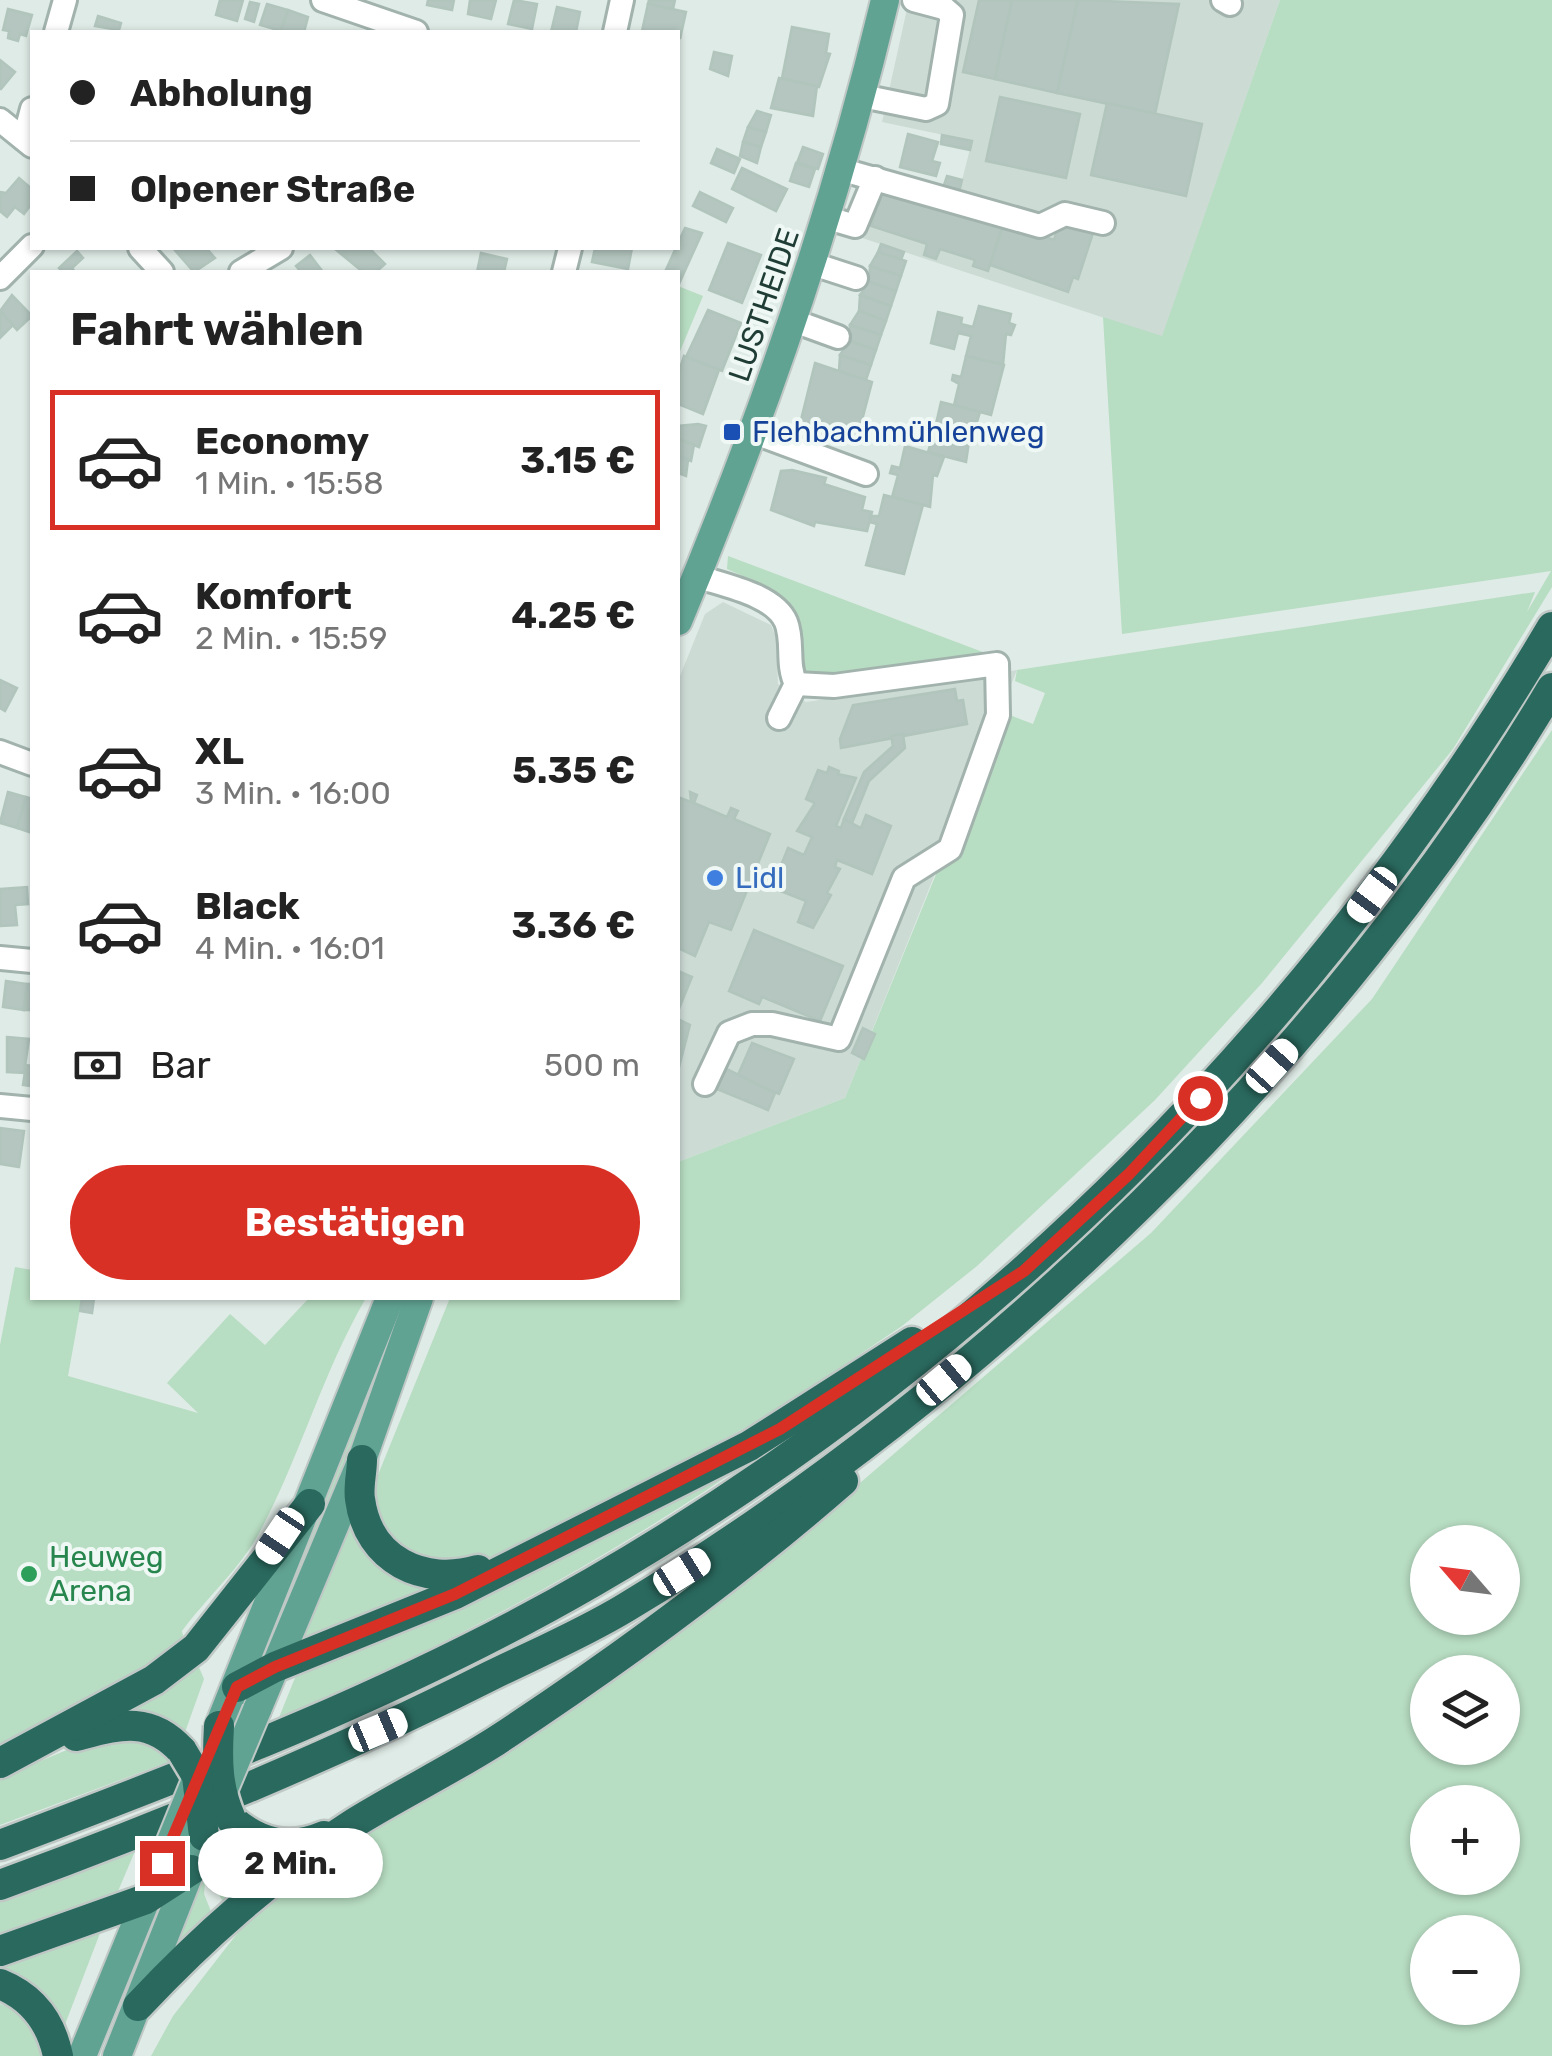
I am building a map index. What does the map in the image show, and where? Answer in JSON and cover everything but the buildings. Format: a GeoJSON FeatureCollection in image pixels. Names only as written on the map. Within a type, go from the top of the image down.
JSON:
{"type":"FeatureCollection","features":[{"type":"Feature","properties":{"kind":"highway"},"geometry":{"type":"LineString","coordinates":[[0,1845],[271,1741],[400,1683],[590,1584],[800,1449],[1024,1271],[1164,1138],[1338,940],[1474,754],[1552,628]]}},
{"type":"Feature","properties":{"kind":"highway"},"geometry":{"type":"LineString","coordinates":[[0,1885],[132,1836],[413,1716],[621,1611],[808,1485],[944,1380],[1134,1212],[1296,1039],[1416,887],[1552,688]]}},
{"type":"Feature","properties":{"kind":"highway"},"geometry":{"type":"LineString","coordinates":[[247,1698],[275,1667],[455,1594],[780,1429],[1024,1271]]}},
{"type":"Feature","properties":{"kind":"highway"},"geometry":{"type":"LineString","coordinates":[[138,2006],[219,1922],[352,1825],[494,1742],[627,1650],[808,1512],[858,1468],[944,1380]]}},
{"type":"Feature","properties":{"kind":"highway"},"geometry":{"type":"LineString","coordinates":[[362,1460],[360,1501],[378,1541],[396,1562],[418,1573],[442,1578],[544,1550]]}},
{"type":"Feature","properties":{"kind":"highway"},"geometry":{"type":"LineString","coordinates":[[0,1763],[39,1746],[154,1680],[196,1648],[310,1504]]}},
{"type":"Feature","properties":{"kind":"highway"},"geometry":{"type":"LineString","coordinates":[[39,1746],[126,1724],[166,1734],[190,1764],[204,1836]]}},
{"type":"Feature","properties":{"kind":"highway"},"geometry":{"type":"LineString","coordinates":[[219,1726],[216,1765],[226,1808],[260,1840],[283,1845],[307,1844],[352,1825]]}},
{"type":"Feature","properties":{"kind":"highway"},"geometry":{"type":"LineString","coordinates":[[0,1951],[146,1899],[177,1865]]}},
{"type":"Feature","properties":{"kind":"highway"},"geometry":{"type":"LineString","coordinates":[[0,1984],[35,2007],[50,2029],[58,2056]]}},
{"type":"Feature","properties":{"kind":"main road","name":"LUSTHEIDE"},"geometry":{"type":"LineString","coordinates":[[680,615],[755,433],[828,218],[885,0]]}},
{"type":"Feature","properties":{"kind":"main road"},"geometry":{"type":"LineString","coordinates":[[177,1865],[226,1808],[247,1698],[310,1504],[389,1300]]}},
{"type":"Feature","properties":{"kind":"main road"},"geometry":{"type":"LineString","coordinates":[[275,1667],[362,1460],[418,1300]]}},
{"type":"Feature","properties":{"kind":"main road"},"geometry":{"type":"LineString","coordinates":[[117,2056],[138,2006],[177,1865],[190,1764],[247,1698]]}},
{"type":"Feature","properties":{"kind":"main road"},"geometry":{"type":"LineString","coordinates":[[82,2056],[146,1899]]}},
{"type":"Feature","properties":{"kind":"street"},"geometry":{"type":"LineString","coordinates":[[57,30],[65,0]]}},
{"type":"Feature","properties":{"kind":"street"},"geometry":{"type":"LineString","coordinates":[[323,0],[410,30]]}},
{"type":"Feature","properties":{"kind":"street"},"geometry":{"type":"LineString","coordinates":[[614,30],[622,0]]}},
{"type":"Feature","properties":{"kind":"street"},"geometry":{"type":"LineString","coordinates":[[862,96],[926,109],[936,104],[952,14],[914,0]]}},
{"type":"Feature","properties":{"kind":"street"},"geometry":{"type":"LineString","coordinates":[[0,120],[28,143]]}},
{"type":"Feature","properties":{"kind":"street"},"geometry":{"type":"LineString","coordinates":[[843,170],[1040,226],[1065,214],[1104,223]]}},
{"type":"Feature","properties":{"kind":"street"},"geometry":{"type":"LineString","coordinates":[[828,218],[855,226],[874,178]]}},
{"type":"Feature","properties":{"kind":"street"},"geometry":{"type":"LineString","coordinates":[[0,278],[30,248]]}},
{"type":"Feature","properties":{"kind":"street"},"geometry":{"type":"LineString","coordinates":[[142,250],[160,270]]}},
{"type":"Feature","properties":{"kind":"street"},"geometry":{"type":"LineString","coordinates":[[243,270],[278,250]]}},
{"type":"Feature","properties":{"kind":"street"},"geometry":{"type":"LineString","coordinates":[[812,264],[856,278]]}},
{"type":"Feature","properties":{"kind":"street"},"geometry":{"type":"LineString","coordinates":[[794,320],[838,337]]}},
{"type":"Feature","properties":{"kind":"street"},"geometry":{"type":"LineString","coordinates":[[755,433],[866,474]]}},
{"type":"Feature","properties":{"kind":"street"},"geometry":{"type":"LineString","coordinates":[[696,576],[772,606],[786,622],[789,671],[796,684]]}},
{"type":"Feature","properties":{"kind":"street"},"geometry":{"type":"LineString","coordinates":[[705,1084],[729,1033],[752,1024],[839,1039],[904,878],[950,849],[998,715],[997,664],[834,686],[796,684]]}},
{"type":"Feature","properties":{"kind":"street"},"geometry":{"type":"LineString","coordinates":[[779,718],[796,684]]}},
{"type":"Feature","properties":{"kind":"street"},"geometry":{"type":"LineString","coordinates":[[0,752],[30,763]]}},
{"type":"Feature","properties":{"kind":"street"},"geometry":{"type":"LineString","coordinates":[[0,958],[30,961]]}},
{"type":"Feature","properties":{"kind":"street"},"geometry":{"type":"LineString","coordinates":[[0,1106],[30,1109]]}},
{"type":"Feature","properties":{"kind":"shaded area"},"geometry":{"type":"Polygon","coordinates":[[[909,0],[1280,0],[1162,337],[847,233],[872,167],[959,192],[972,141],[882,122],[909,0]]]}},
{"type":"Feature","properties":{"kind":"shaded area"},"geometry":{"type":"Polygon","coordinates":[[[723,602],[771,625],[776,637],[778,684],[806,702],[1017,670],[845,1098],[680,1161],[680,676],[705,614],[723,602]]]}},
{"type":"Feature","properties":{"kind":"green space"},"geometry":{"type":"Polygon","coordinates":[[[1280,0],[1552,0],[1552,587],[1453,749],[1262,983],[1155,1100],[977,1266],[902,1326],[768,1416],[496,1560],[455,1570],[395,1550],[369,1497],[449,1300],[680,1300],[680,1161],[845,1098],[1002,712],[1033,724],[1045,693],[1015,681],[1017,670],[1535,592],[1527,612],[1551,571],[1122,634],[1103,317],[1162,336],[1280,0]]]}},
{"type":"Feature","properties":{"kind":"green space"},"geometry":{"type":"Polygon","coordinates":[[[680,287],[703,296],[680,351],[680,287]]]}},
{"type":"Feature","properties":{"kind":"green space"},"geometry":{"type":"Polygon","coordinates":[[[728,556],[988,654],[831,678],[811,677],[800,666],[796,625],[785,601],[763,585],[727,569],[728,556]]]}},
{"type":"Feature","properties":{"kind":"green space"},"geometry":{"type":"Polygon","coordinates":[[[1552,730],[1552,2056],[151,2056],[173,2016],[257,1908],[509,1728],[747,1580],[1151,1233],[1372,999],[1552,730]]]}},
{"type":"Feature","properties":{"kind":"green space"},"geometry":{"type":"Polygon","coordinates":[[[15,1267],[30,1270],[30,1300],[82,1300],[68,1376],[198,1413],[167,1383],[230,1314],[265,1345],[307,1300],[365,1300],[336,1356],[258,1535],[182,1631],[185,1645],[150,1669],[0,1749],[0,1345],[15,1267]]]}},
{"type":"Feature","properties":{"kind":"green space"},"geometry":{"type":"Polygon","coordinates":[[[402,1306],[400,1331],[266,1659],[257,1667],[396,1309],[402,1306]]]}},
{"type":"Feature","properties":{"kind":"green space"},"geometry":{"type":"Polygon","coordinates":[[[754,1458],[640,1533],[522,1601],[402,1663],[278,1720],[299,1668],[754,1458]]]}},
{"type":"Feature","properties":{"kind":"green space"},"geometry":{"type":"Polygon","coordinates":[[[353,1506],[438,1585],[294,1652],[353,1506]]]}},
{"type":"Feature","properties":{"kind":"green space"},"geometry":{"type":"Polygon","coordinates":[[[195,1658],[204,1679],[184,1735],[113,1717],[195,1658]]]}},
{"type":"Feature","properties":{"kind":"green space"},"geometry":{"type":"Polygon","coordinates":[[[147,1737],[171,1761],[0,1825],[0,1778],[81,1744],[147,1737]]]}},
{"type":"Feature","properties":{"kind":"green space"},"geometry":{"type":"Polygon","coordinates":[[[232,1833],[297,1854],[225,1904],[214,1888],[232,1833]]]}},
{"type":"Feature","properties":{"kind":"green space"},"geometry":{"type":"Polygon","coordinates":[[[135,1851],[113,1903],[0,1941],[0,1901],[135,1851]]]}},
{"type":"Feature","properties":{"kind":"green space"},"geometry":{"type":"Polygon","coordinates":[[[206,1868],[204,1894],[212,1914],[168,1962],[206,1868]]]}},
{"type":"Feature","properties":{"kind":"green space"},"geometry":{"type":"Polygon","coordinates":[[[102,1928],[64,2027],[0,1972],[0,1960],[102,1928]]]}},
{"type":"Feature","properties":{"kind":"green space"},"geometry":{"type":"Polygon","coordinates":[[[0,2004],[27,2024],[41,2056],[0,2056],[0,2004]]]}},
{"type":"Feature","properties":{"kind":"place","name":"Flehbachmühlenweg"},"geometry":{"type":"Point","coordinates":[732,432]}},
{"type":"Feature","properties":{"kind":"place","name":"Lidl"},"geometry":{"type":"Point","coordinates":[715,878]}},
{"type":"Feature","properties":{"kind":"place","name":"Heuweg Arena"},"geometry":{"type":"Point","coordinates":[29,1574]}},
{"type":"Feature","properties":{"kind":"route"},"geometry":{"type":"LineString","coordinates":[[162,1863],[237,1687],[275,1667],[455,1594],[780,1429],[1024,1271],[1129,1174],[1200,1098]]}}]}
